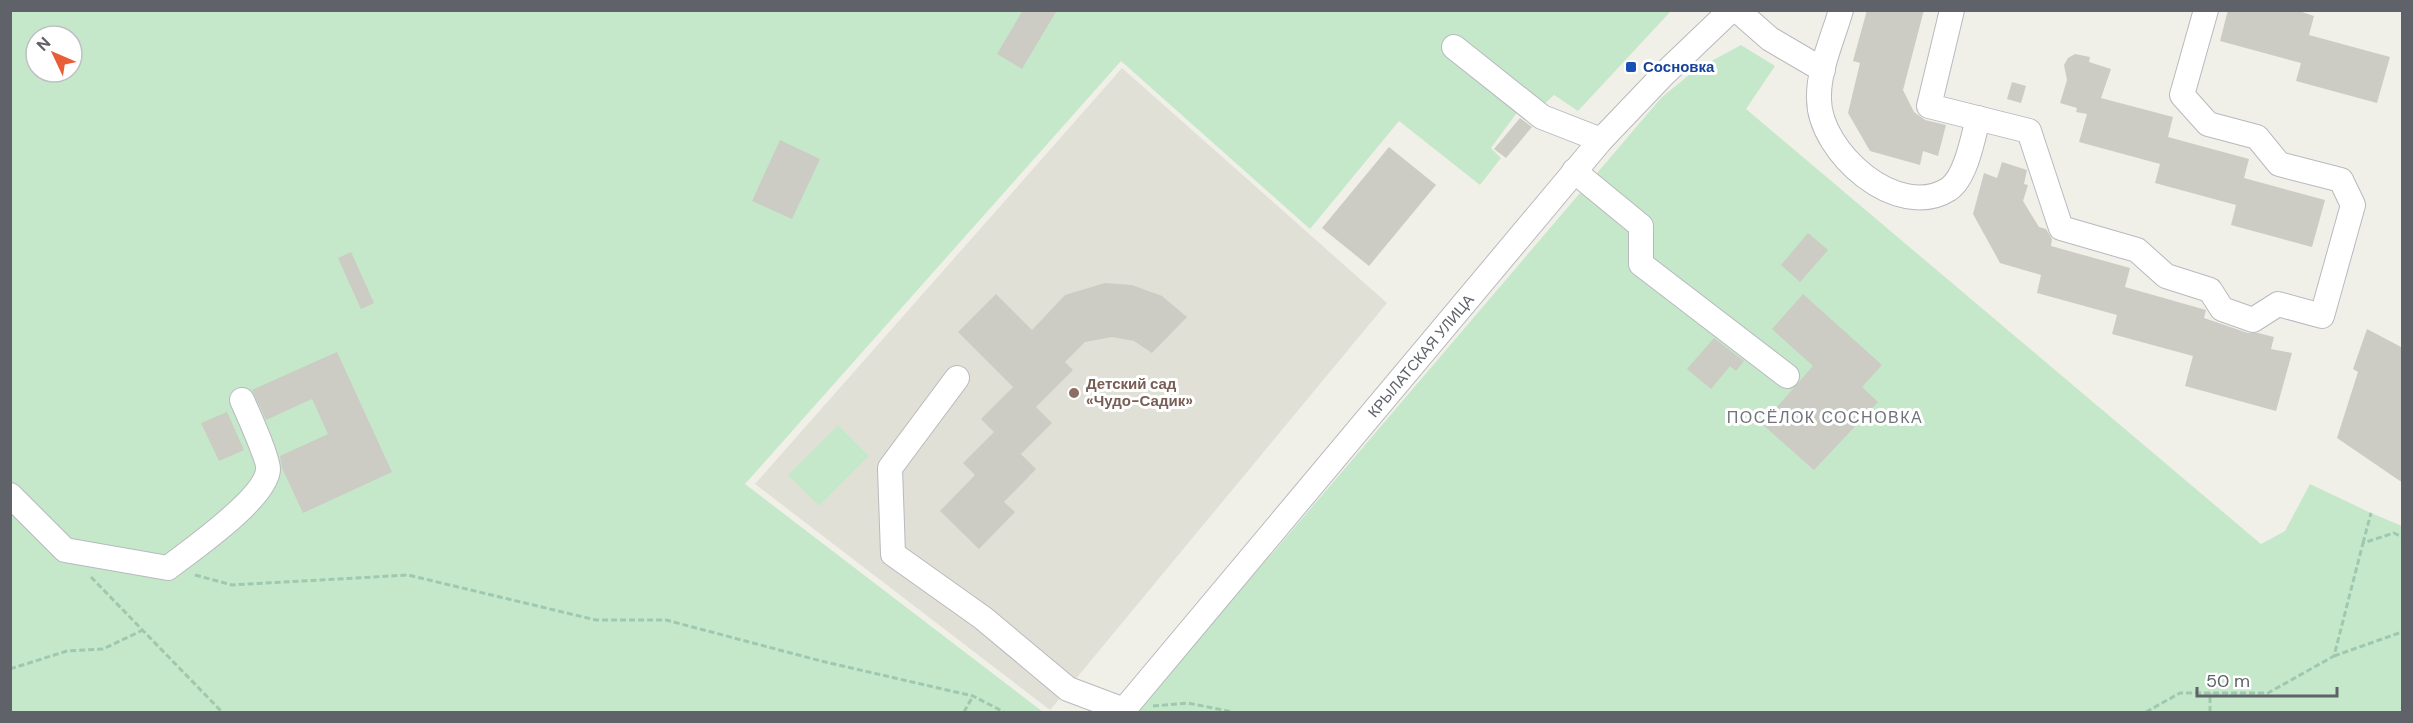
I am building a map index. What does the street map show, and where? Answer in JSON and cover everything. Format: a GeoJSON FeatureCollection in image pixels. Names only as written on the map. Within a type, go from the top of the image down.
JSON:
{"type":"FeatureCollection","features":[{"type":"Feature","properties":{"kind":"street","name":"КРЫЛАТСКАЯ УЛИЦА"},"geometry":{"type":"LineString","coordinates":[[1123,711],[1600,140],[1731,10]]}},
{"type":"Feature","properties":{"kind":"street"},"geometry":{"type":"LineString","coordinates":[[1737,10],[1770,39],[1823,70]]}},
{"type":"Feature","properties":{"kind":"street"},"geometry":{"type":"LineString","coordinates":[[1841,10],[1823,70],[1818,100],[1828,136],[1848,163],[1875,184],[1903,195],[1930,197],[1950,188],[1964,168],[1978,118]]}},
{"type":"Feature","properties":{"kind":"street"},"geometry":{"type":"LineString","coordinates":[[1952,10],[1929,106],[2029,131],[2061,228],[2137,250],[2166,276],[2210,290],[2222,309],[2243,317],[2253,320],[2278,304],[2322,316],[2353,206],[2341,180],[2279,164],[2257,137],[2208,124],[2182,95],[2206,10]]}},
{"type":"Feature","properties":{"kind":"street"},"geometry":{"type":"LineString","coordinates":[[1454,47],[1542,117],[1600,140]]}},
{"type":"Feature","properties":{"kind":"street"},"geometry":{"type":"LineString","coordinates":[[1574,171],[1641,226],[1641,264],[1787,376]]}},
{"type":"Feature","properties":{"kind":"street"},"geometry":{"type":"LineString","coordinates":[[957,378],[890,468],[893,554],[983,618],[1068,689],[1123,711]]}},
{"type":"Feature","properties":{"kind":"street"},"geometry":{"type":"LineString","coordinates":[[10,495],[65,550],[168,568],[224,525],[255,496],[264,482],[269,468],[242,400]]}},
{"type":"Feature","properties":{"kind":"path"},"geometry":{"type":"LineString","coordinates":[[2334,656],[2371,513]]}},
{"type":"Feature","properties":{"kind":"path"},"geometry":{"type":"LineString","coordinates":[[2363,543],[2394,533],[2403,537]]}},
{"type":"Feature","properties":{"kind":"path"},"geometry":{"type":"LineString","coordinates":[[168,568],[232,585],[408,575],[596,620],[666,620],[821,661],[973,696],[1004,712]]}},
{"type":"Feature","properties":{"kind":"path"},"geometry":{"type":"LineString","coordinates":[[88,574],[222,712]]}},
{"type":"Feature","properties":{"kind":"path"},"geometry":{"type":"LineString","coordinates":[[10,669],[67,651],[103,649],[143,630]]}},
{"type":"Feature","properties":{"kind":"path"},"geometry":{"type":"LineString","coordinates":[[2146,712],[2180,693],[2268,693],[2334,656],[2403,632]]}},
{"type":"Feature","properties":{"kind":"path"},"geometry":{"type":"LineString","coordinates":[[2210,712],[2211,693]]}},
{"type":"Feature","properties":{"kind":"path"},"geometry":{"type":"LineString","coordinates":[[964,712],[973,696]]}},
{"type":"Feature","properties":{"kind":"path"},"geometry":{"type":"LineString","coordinates":[[1123,711],[1188,703],[1233,712]]}},
{"type":"Feature","properties":{"kind":"shaded area","name":"Детский сад «Чудо-Садик»"},"geometry":{"type":"Polygon","coordinates":[[[1122,68],[1387,303],[1050,710],[755,484],[1122,68]]]}},
{"type":"Feature","properties":{"kind":"green space"},"geometry":{"type":"Polygon","coordinates":[[[10,11],[1671,11],[1578,111],[1554,95],[1539,109],[1521,107],[1491,148],[1501,158],[1480,185],[1399,121],[1310,229],[1121,61],[745,484],[1043,712],[11,712],[10,11]]]}},
{"type":"Feature","properties":{"kind":"green space"},"geometry":{"type":"Polygon","coordinates":[[[1741,45],[1775,66],[1746,109],[2261,544],[2285,531],[2310,484],[2402,526],[2402,712],[1137,712],[1661,98],[1695,70],[1741,45]]]}},
{"type":"Feature","properties":{"kind":"green space"},"geometry":{"type":"Polygon","coordinates":[[[838,425],[869,456],[819,506],[788,475],[838,425]]]}},
{"type":"Feature","properties":{"kind":"building"},"geometry":{"type":"Polygon","coordinates":[[[1023,10],[1057,10],[1022,69],[997,54],[1023,10]]]}},
{"type":"Feature","properties":{"kind":"building"},"geometry":{"type":"Polygon","coordinates":[[[1867,10],[1924,10],[1903,90],[1914,112],[1925,120],[1946,125],[1938,156],[1923,151],[1920,165],[1870,151],[1848,113],[1860,63],[1853,61],[1867,10]]]}},
{"type":"Feature","properties":{"kind":"building"},"geometry":{"type":"Polygon","coordinates":[[[2228,10],[2296,10],[2314,16],[2309,35],[2390,57],[2377,103],[2296,81],[2301,63],[2220,41],[2228,10]]]}},
{"type":"Feature","properties":{"kind":"building"},"geometry":{"type":"Polygon","coordinates":[[[2075,54],[2090,57],[2089,62],[2111,69],[2101,98],[2173,117],[2168,137],[2249,159],[2244,178],[2325,200],[2312,247],[2231,225],[2236,205],[2155,183],[2160,164],[2079,142],[2087,114],[2076,112],[2077,108],[2060,103],[2067,80],[2064,65],[2068,58],[2075,54]]]}},
{"type":"Feature","properties":{"kind":"building"},"geometry":{"type":"Polygon","coordinates":[[[2012,82],[2026,86],[2021,103],[2007,99],[2012,82]]]}},
{"type":"Feature","properties":{"kind":"building"},"geometry":{"type":"Polygon","coordinates":[[[1520,118],[1532,127],[1506,158],[1494,149],[1520,118]]]}},
{"type":"Feature","properties":{"kind":"building"},"geometry":{"type":"Polygon","coordinates":[[[780,140],[820,159],[792,219],[752,201],[780,140]]]}},
{"type":"Feature","properties":{"kind":"building"},"geometry":{"type":"Polygon","coordinates":[[[1389,147],[1436,185],[1369,266],[1322,228],[1389,147]]]}},
{"type":"Feature","properties":{"kind":"building"},"geometry":{"type":"Polygon","coordinates":[[[2002,162],[2027,170],[2024,184],[2028,185],[2023,201],[2039,227],[2046,229],[2052,239],[2051,246],[2130,268],[2125,287],[2206,310],[2204,318],[2248,333],[2274,337],[2271,349],[2292,353],[2276,411],[2185,386],[2193,356],[2112,334],[2117,315],[2037,293],[2041,275],[2000,263],[1973,214],[1984,173],[1997,178],[2002,162]]]}},
{"type":"Feature","properties":{"kind":"building"},"geometry":{"type":"Polygon","coordinates":[[[1808,233],[1828,250],[1800,282],[1781,265],[1808,233]]]}},
{"type":"Feature","properties":{"kind":"building"},"geometry":{"type":"Polygon","coordinates":[[[351,252],[374,303],[361,309],[338,258],[351,252]]]}},
{"type":"Feature","properties":{"kind":"building"},"geometry":{"type":"Polygon","coordinates":[[[1105,283],[1132,285],[1162,296],[1187,317],[1152,353],[1134,341],[1112,337],[1085,342],[1065,362],[1073,370],[1036,407],[1052,423],[1021,454],[1036,469],[1004,502],[1015,512],[979,549],[940,511],[975,475],[963,463],[994,432],[981,419],[1013,387],[958,332],[996,294],[1032,330],[1065,295],[1105,283]]]}},
{"type":"Feature","properties":{"kind":"building"},"geometry":{"type":"Polygon","coordinates":[[[1803,294],[1882,365],[1862,387],[1878,402],[1814,470],[1762,424],[1813,366],[1772,329],[1803,294]]]}},
{"type":"Feature","properties":{"kind":"building"},"geometry":{"type":"Polygon","coordinates":[[[2367,329],[2403,348],[2403,483],[2337,438],[2358,372],[2353,369],[2367,329]]]}},
{"type":"Feature","properties":{"kind":"building"},"geometry":{"type":"Polygon","coordinates":[[[1714,338],[1744,361],[1736,371],[1730,366],[1711,389],[1687,369],[1714,338]]]}},
{"type":"Feature","properties":{"kind":"building"},"geometry":{"type":"Polygon","coordinates":[[[337,352],[392,472],[303,513],[282,468],[280,456],[328,434],[312,399],[266,420],[252,390],[337,352]]]}},
{"type":"Feature","properties":{"kind":"building"},"geometry":{"type":"Polygon","coordinates":[[[227,412],[244,450],[219,461],[201,423],[227,412]]]}},
{"type":"Feature","properties":{"kind":"place","name":"Сосновка"},"geometry":{"type":"Point","coordinates":[1631,67]}},
{"type":"Feature","properties":{"kind":"place","name":"Детский сад «Чудо-Садик»"},"geometry":{"type":"Point","coordinates":[1074,393]}},
{"type":"Feature","properties":{"kind":"district","name":"ПОСЁЛОК СОСНОВКА"},"geometry":{"type":"Point","coordinates":[1825,417]}}]}
